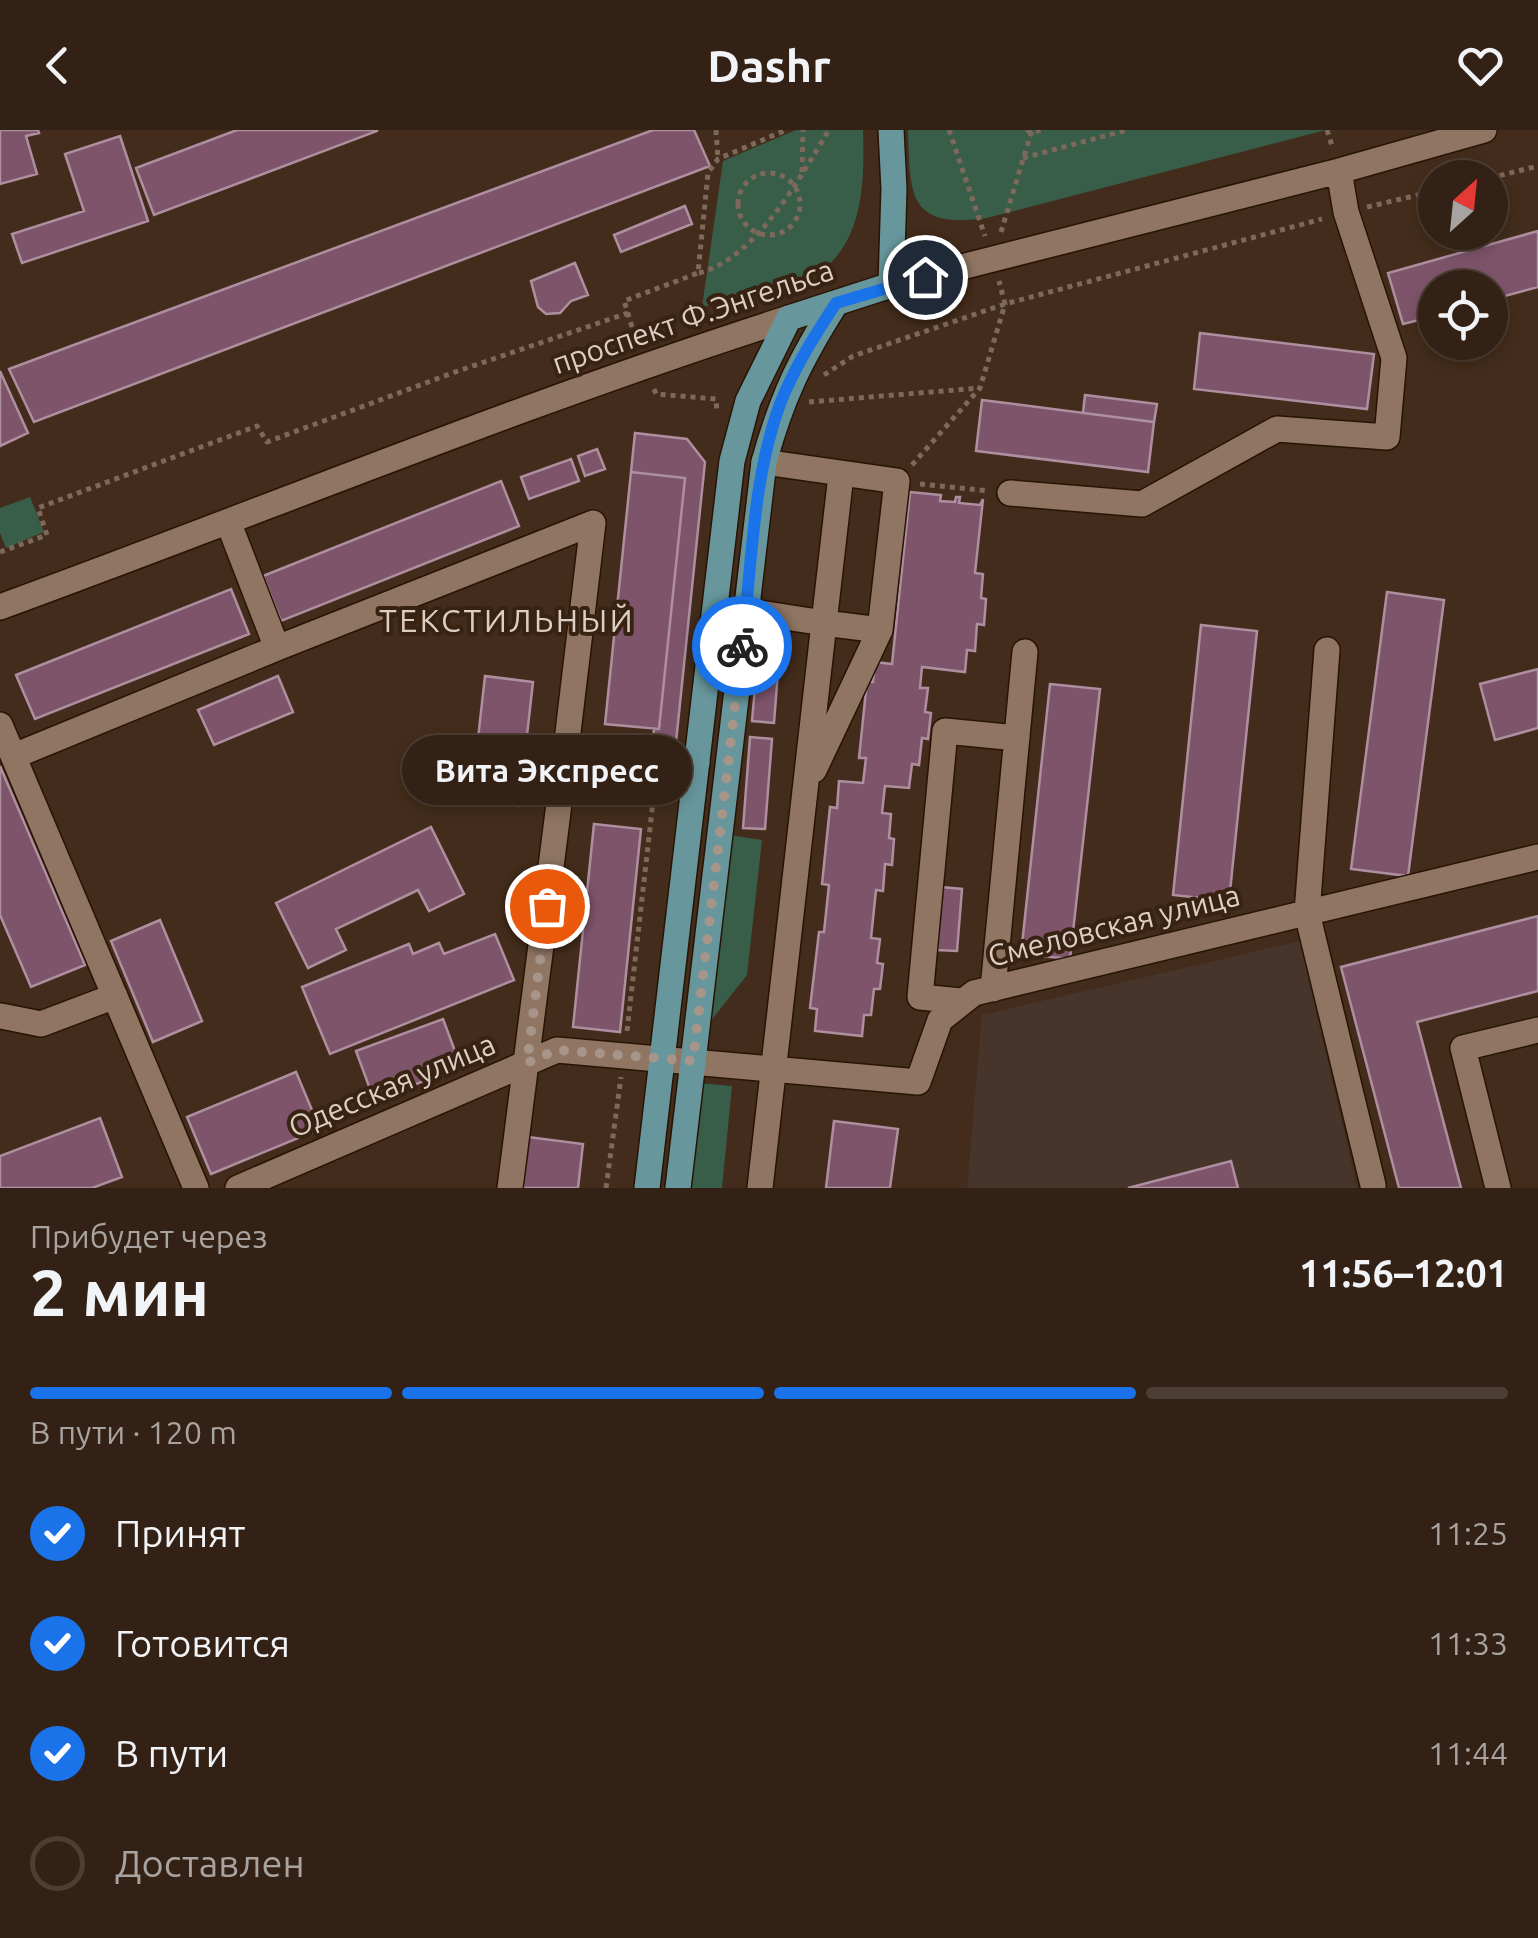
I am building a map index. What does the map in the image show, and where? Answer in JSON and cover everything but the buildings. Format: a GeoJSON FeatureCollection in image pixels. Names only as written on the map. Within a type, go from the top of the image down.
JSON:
{"type":"FeatureCollection","features":[{"type":"Feature","properties":{"kind":"main road"},"geometry":{"type":"LineString","coordinates":[[891,130],[891,285]]}},
{"type":"Feature","properties":{"kind":"main road","name":"проспект Ф.Энгельса"},"geometry":{"type":"LineString","coordinates":[[790,318],[891,285]]}},
{"type":"Feature","properties":{"kind":"main road"},"geometry":{"type":"LineString","coordinates":[[678,1188],[764,462],[780,404],[802,357],[836,303]]}},
{"type":"Feature","properties":{"kind":"main road"},"geometry":{"type":"LineString","coordinates":[[647,1188],[732,461],[748,402],[790,318]]}},
{"type":"Feature","properties":{"kind":"street","name":"проспект Ф.Энгельса"},"geometry":{"type":"LineString","coordinates":[[891,285],[1484,130]]}},
{"type":"Feature","properties":{"kind":"street"},"geometry":{"type":"LineString","coordinates":[[1010,493],[1142,504],[1277,429],[1386,437],[1394,358],[1346,212],[1339,171]]}},
{"type":"Feature","properties":{"kind":"street","name":"проспект Ф.Энгельса"},"geometry":{"type":"LineString","coordinates":[[0,607],[644,365],[790,318]]}},
{"type":"Feature","properties":{"kind":"street"},"geometry":{"type":"LineString","coordinates":[[764,462],[897,481],[880,630],[805,790]]}},
{"type":"Feature","properties":{"kind":"street"},"geometry":{"type":"LineString","coordinates":[[760,1188],[841,475]]}},
{"type":"Feature","properties":{"kind":"street"},"geometry":{"type":"LineString","coordinates":[[14,756],[593,523],[510,1188]]}},
{"type":"Feature","properties":{"kind":"street"},"geometry":{"type":"LineString","coordinates":[[228,524],[277,648]]}},
{"type":"Feature","properties":{"kind":"street"},"geometry":{"type":"LineString","coordinates":[[746,610],[880,630]]}},
{"type":"Feature","properties":{"kind":"street"},"geometry":{"type":"LineString","coordinates":[[1327,650],[1307,913],[1373,1185]]}},
{"type":"Feature","properties":{"kind":"street"},"geometry":{"type":"LineString","coordinates":[[993,989],[1025,652]]}},
{"type":"Feature","properties":{"kind":"street"},"geometry":{"type":"LineString","coordinates":[[0,725],[196,1188]]}},
{"type":"Feature","properties":{"kind":"street"},"geometry":{"type":"LineString","coordinates":[[961,1001],[920,997],[945,731],[1017,738]]}},
{"type":"Feature","properties":{"kind":"street"},"geometry":{"type":"LineString","coordinates":[[566,749],[696,763]]}},
{"type":"Feature","properties":{"kind":"street","name":"Смеловская улица"},"geometry":{"type":"LineString","coordinates":[[693,1061],[918,1082],[940,1020],[961,1001],[993,989],[1538,857]]}},
{"type":"Feature","properties":{"kind":"street"},"geometry":{"type":"LineString","coordinates":[[0,1016],[41,1024],[116,996]]}},
{"type":"Feature","properties":{"kind":"street"},"geometry":{"type":"LineString","coordinates":[[1498,1188],[1463,1048],[1538,1030]]}},
{"type":"Feature","properties":{"kind":"street","name":"Одесская улица"},"geometry":{"type":"LineString","coordinates":[[238,1188],[557,1050],[693,1061]]}},
{"type":"Feature","properties":{"kind":"path"},"geometry":{"type":"LineString","coordinates":[[716,130],[718,159]]}},
{"type":"Feature","properties":{"kind":"path"},"geometry":{"type":"LineString","coordinates":[[698,273],[708,173],[718,159],[786,130]]}},
{"type":"Feature","properties":{"kind":"path"},"geometry":{"type":"LineString","coordinates":[[802,174],[803,130]]}},
{"type":"Feature","properties":{"kind":"path"},"geometry":{"type":"LineString","coordinates":[[719,429],[716,399],[656,394],[624,302],[714,269],[758,233],[829,130]]}},
{"type":"Feature","properties":{"kind":"path"},"geometry":{"type":"LineString","coordinates":[[897,481],[980,388],[1005,304],[949,130]]}},
{"type":"Feature","properties":{"kind":"path"},"geometry":{"type":"LineString","coordinates":[[993,260],[1030,131],[1041,130]]}},
{"type":"Feature","properties":{"kind":"path"},"geometry":{"type":"LineString","coordinates":[[1023,158],[1127,130]]}},
{"type":"Feature","properties":{"kind":"path"},"geometry":{"type":"LineString","coordinates":[[1508,174],[1538,166]]}},
{"type":"Feature","properties":{"kind":"path"},"geometry":{"type":"LineString","coordinates":[[777,174],[794,185],[800,204],[794,223],[778,234],[758,233],[749,228],[739,210],[739,200],[748,182],[756,176],[777,174]]}},
{"type":"Feature","properties":{"kind":"path"},"geometry":{"type":"LineString","coordinates":[[780,404],[853,356],[1005,304],[1418,195]]}},
{"type":"Feature","properties":{"kind":"path"},"geometry":{"type":"LineString","coordinates":[[0,550],[47,535],[38,508],[56,501],[257,426],[266,442],[628,313]]}},
{"type":"Feature","properties":{"kind":"path"},"geometry":{"type":"LineString","coordinates":[[780,404],[980,388]]}},
{"type":"Feature","properties":{"kind":"path"},"geometry":{"type":"LineString","coordinates":[[897,481],[1010,493]]}},
{"type":"Feature","properties":{"kind":"path"},"geometry":{"type":"LineString","coordinates":[[606,1188],[658,760]]}},
{"type":"Feature","properties":{"kind":"shaded area"},"geometry":{"type":"Polygon","coordinates":[[[1300,941],[1357,1188],[967,1188],[982,1015],[1300,941]]]}},
{"type":"Feature","properties":{"kind":"green space"},"geometry":{"type":"Polygon","coordinates":[[[796,130],[863,130],[861,197],[848,239],[821,271],[800,282],[702,307],[723,161],[796,130]]]}},
{"type":"Feature","properties":{"kind":"green space"},"geometry":{"type":"Polygon","coordinates":[[[908,130],[1326,130],[987,218],[961,220],[942,218],[919,203],[910,173],[908,130]]]}},
{"type":"Feature","properties":{"kind":"green space"},"geometry":{"type":"Polygon","coordinates":[[[30,497],[44,532],[6,548],[0,533],[0,508],[30,497]]]}},
{"type":"Feature","properties":{"kind":"green space"},"geometry":{"type":"Polygon","coordinates":[[[729,835],[762,840],[747,975],[706,1027],[729,835]]]}},
{"type":"Feature","properties":{"kind":"green space"},"geometry":{"type":"Polygon","coordinates":[[[700,1083],[732,1086],[722,1188],[689,1188],[700,1083]]]}},
{"type":"Feature","properties":{"kind":"way so far"},"geometry":{"type":"LineString","coordinates":[[547,906],[527,1063],[557,1050],[693,1061],[742,646]]}},
{"type":"Feature","properties":{"kind":"place","name":"Вита Экспресс"},"geometry":{"type":"Point","coordinates":[547,906]}},
{"type":"Feature","properties":{"kind":"district","name":"ТЕКСТИЛЬНЫЙ"},"geometry":{"type":"Point","coordinates":[507,621]}},
{"type":"Feature","properties":{"kind":"route"},"geometry":{"type":"LineString","coordinates":[[742,646],[764,462],[780,404],[802,357],[836,303],[925,277]]}}]}
